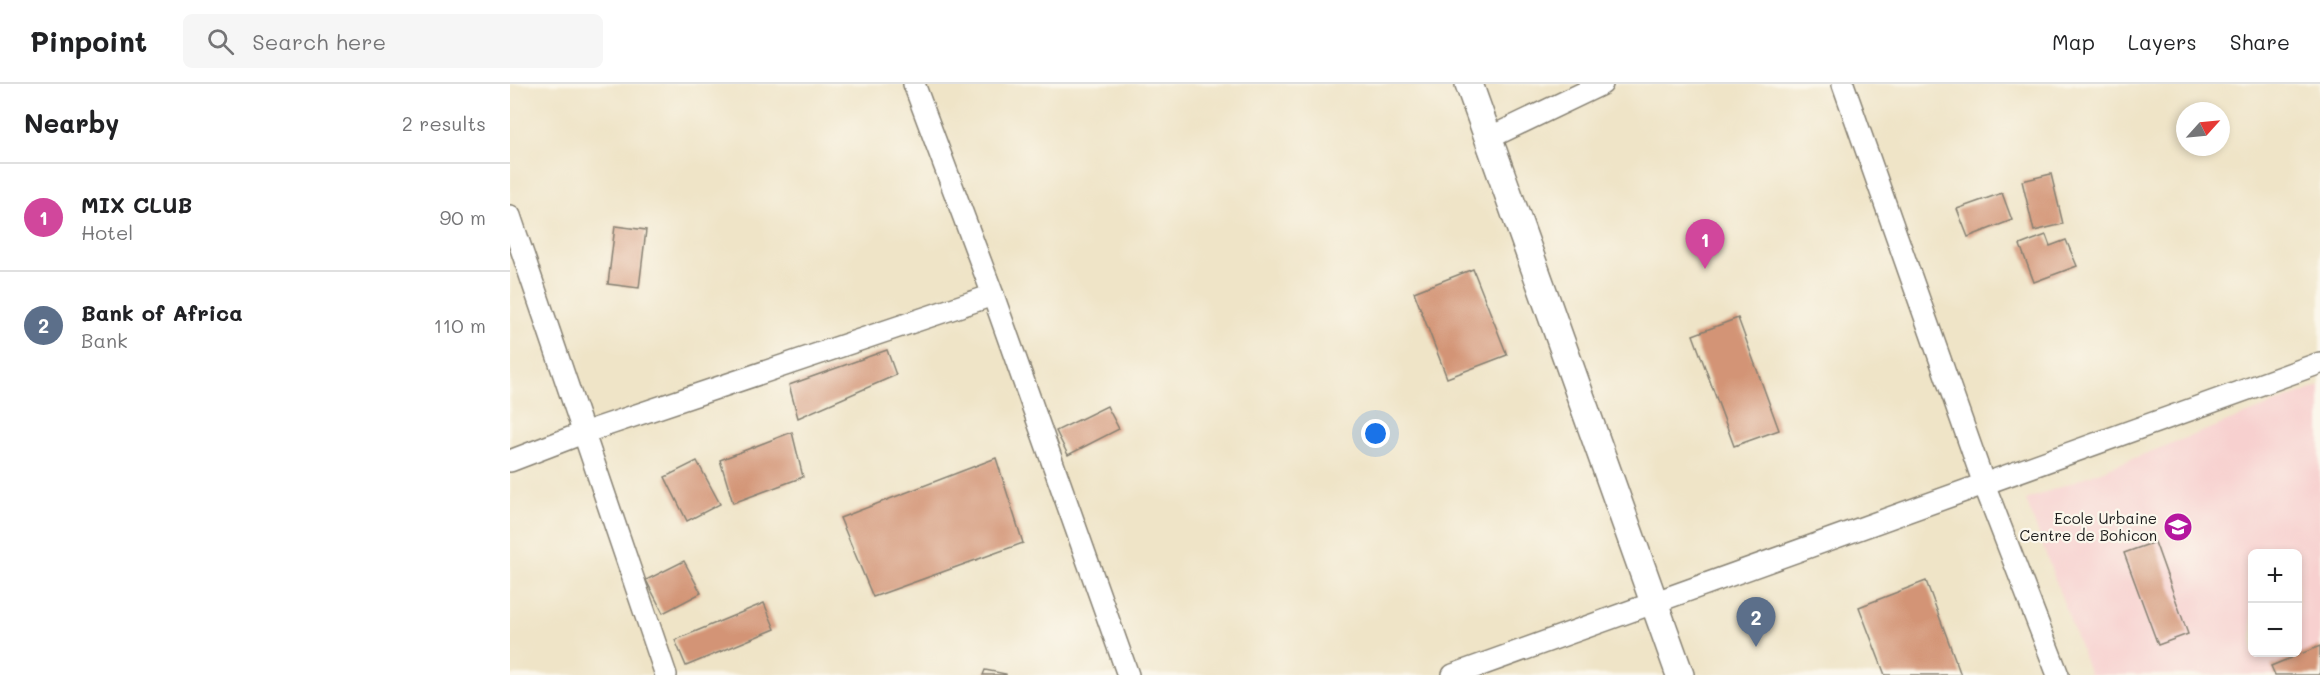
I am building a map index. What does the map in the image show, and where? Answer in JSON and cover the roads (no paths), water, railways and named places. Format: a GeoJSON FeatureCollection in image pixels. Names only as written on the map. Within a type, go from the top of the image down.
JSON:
{"type":"FeatureCollection","features":[{"type":"Feature","properties":{"kind":"street"},"geometry":{"type":"LineString","coordinates":[[915,84],[993,294],[1128,675]]}},
{"type":"Feature","properties":{"kind":"street"},"geometry":{"type":"LineString","coordinates":[[1469,84],[1680,675]]}},
{"type":"Feature","properties":{"kind":"street"},"geometry":{"type":"LineString","coordinates":[[1488,138],[1602,84]]}},
{"type":"Feature","properties":{"kind":"street"},"geometry":{"type":"LineString","coordinates":[[1843,84],[1984,484],[2058,675]]}},
{"type":"Feature","properties":{"kind":"street"},"geometry":{"type":"LineString","coordinates":[[510,216],[666,675]]}},
{"type":"Feature","properties":{"kind":"street"},"geometry":{"type":"LineString","coordinates":[[510,461],[583,433],[993,294]]}},
{"type":"Feature","properties":{"kind":"street"},"geometry":{"type":"LineString","coordinates":[[1453,675],[2320,363]]}},
{"type":"Feature","properties":{"kind":"place","name":"MIX CLUB"},"geometry":{"type":"Point","coordinates":[1705,269]}},
{"type":"Feature","properties":{"kind":"place","name":"Ecole Urbaine Centre de Bohicon"},"geometry":{"type":"Point","coordinates":[2178,527]}},
{"type":"Feature","properties":{"kind":"place","name":"Bank of Africa"},"geometry":{"type":"Point","coordinates":[1756,647]}}]}
